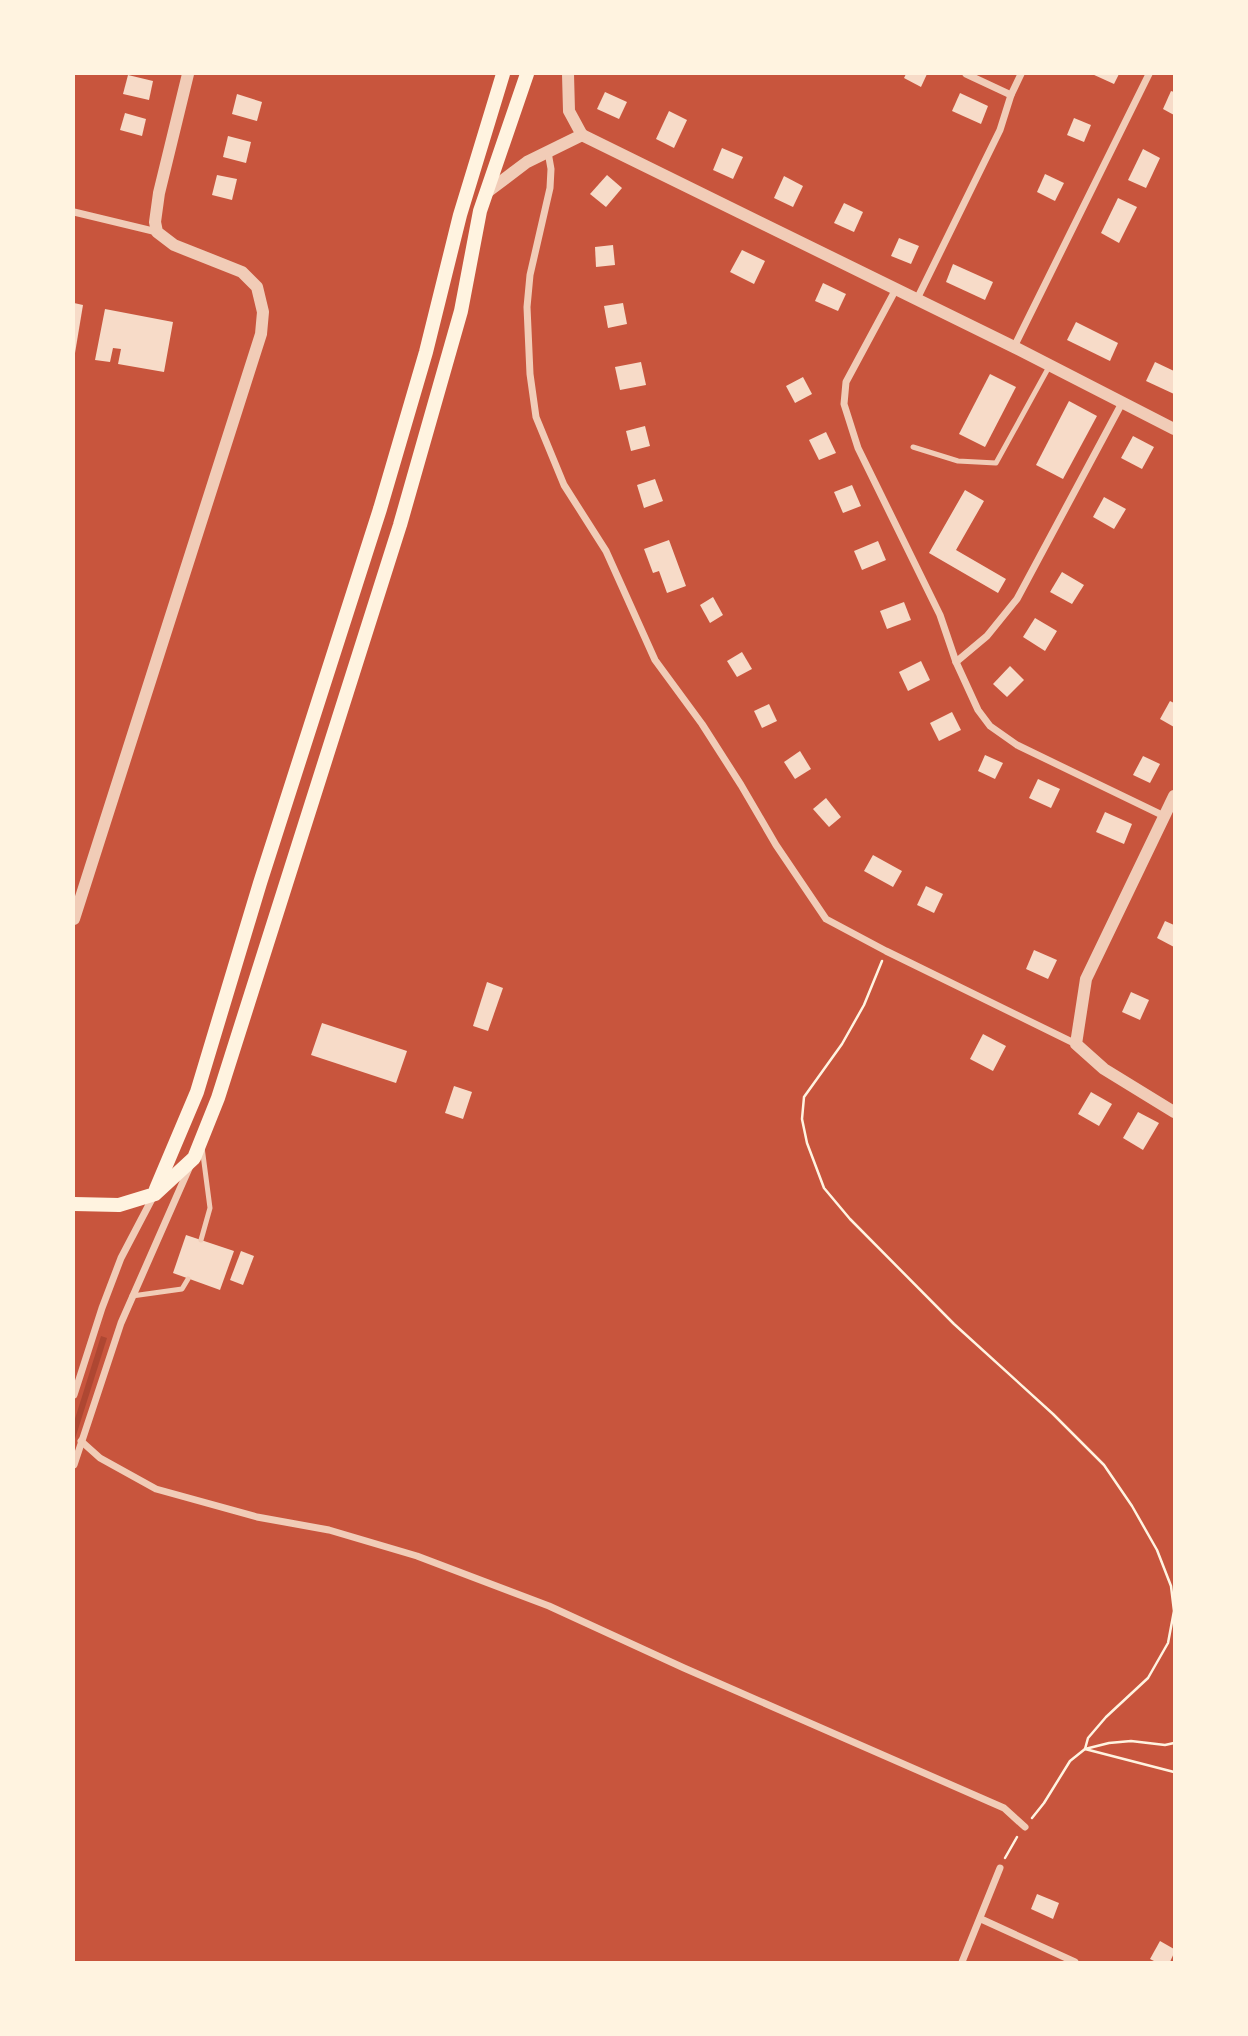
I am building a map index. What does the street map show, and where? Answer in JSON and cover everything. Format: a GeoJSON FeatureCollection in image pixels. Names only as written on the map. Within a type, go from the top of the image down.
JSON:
{"type":"FeatureCollection","features":[{"type":"Feature","properties":{"kind":"main road"},"geometry":{"type":"LineString","coordinates":[[155,1194],[197,1091],[260,883],[380,509],[426,352],[460,215],[503,74]]}},
{"type":"Feature","properties":{"kind":"main road"},"geometry":{"type":"LineString","coordinates":[[74,1204],[119,1205],[155,1194],[194,1158],[218,1098],[400,525],[461,312],[480,211],[527,74]]}},
{"type":"Feature","properties":{"kind":"street"},"geometry":{"type":"LineString","coordinates":[[157,232],[155,222],[159,192],[188,74]]}},
{"type":"Feature","properties":{"kind":"street"},"geometry":{"type":"LineString","coordinates":[[568,74],[569,111],[582,135],[1014,347],[1174,429]]}},
{"type":"Feature","properties":{"kind":"street"},"geometry":{"type":"LineString","coordinates":[[966,74],[1010,95]]}},
{"type":"Feature","properties":{"kind":"street"},"geometry":{"type":"LineString","coordinates":[[917,299],[1000,130],[1010,95],[1021,74]]}},
{"type":"Feature","properties":{"kind":"street"},"geometry":{"type":"LineString","coordinates":[[1014,347],[1149,74]]}},
{"type":"Feature","properties":{"kind":"street"},"geometry":{"type":"LineString","coordinates":[[486,193],[527,162],[582,135]]}},
{"type":"Feature","properties":{"kind":"street"},"geometry":{"type":"LineString","coordinates":[[548,152],[550,188],[530,275],[527,307],[536,417],[564,485],[606,551],[655,660],[702,724],[776,845],[826,919],[1076,1044],[1104,1069],[1174,1112]]}},
{"type":"Feature","properties":{"kind":"street"},"geometry":{"type":"LineString","coordinates":[[74,212],[157,232],[174,244],[242,272],[257,287],[263,312],[261,334],[74,919]]}},
{"type":"Feature","properties":{"kind":"street"},"geometry":{"type":"LineString","coordinates":[[896,289],[846,382],[844,404],[858,448],[940,615],[956,662],[978,710],[990,726],[1017,745],[1164,816]]}},
{"type":"Feature","properties":{"kind":"street"},"geometry":{"type":"LineString","coordinates":[[956,662],[987,636],[1017,598],[1122,402]]}},
{"type":"Feature","properties":{"kind":"street"},"geometry":{"type":"LineString","coordinates":[[1076,1044],[1086,979],[1174,796]]}},
{"type":"Feature","properties":{"kind":"street"},"geometry":{"type":"LineString","coordinates":[[74,1465],[121,1323],[194,1158]]}},
{"type":"Feature","properties":{"kind":"street"},"geometry":{"type":"LineString","coordinates":[[74,1395],[121,1258],[155,1194]]}},
{"type":"Feature","properties":{"kind":"street"},"geometry":{"type":"LineString","coordinates":[[82,1441],[100,1458],[156,1489],[257,1517],[329,1530],[417,1556],[548,1606],[1004,1808],[1025,1827]]}},
{"type":"Feature","properties":{"kind":"street"},"geometry":{"type":"LineString","coordinates":[[962,1962],[1000,1868]]}},
{"type":"Feature","properties":{"kind":"street"},"geometry":{"type":"LineString","coordinates":[[981,1919],[1075,1962]]}},
{"type":"Feature","properties":{"kind":"lane"},"geometry":{"type":"LineString","coordinates":[[913,447],[958,461],[996,463],[1050,365]]}},
{"type":"Feature","properties":{"kind":"lane"},"geometry":{"type":"LineString","coordinates":[[201,1138],[210,1208],[201,1240]]}},
{"type":"Feature","properties":{"kind":"lane"},"geometry":{"type":"LineString","coordinates":[[132,1296],[182,1289],[188,1279]]}},
{"type":"Feature","properties":{"kind":"path"},"geometry":{"type":"LineString","coordinates":[[886,951],[842,1044],[804,1097],[802,1119],[807,1143],[824,1188],[849,1220],[927,1298],[1104,1465],[1157,1550],[1171,1586],[1174,1611],[1168,1643],[1148,1678],[1088,1738],[1085,1749]]}},
{"type":"Feature","properties":{"kind":"path"},"geometry":{"type":"LineString","coordinates":[[1168,1643],[1174,1642]]}},
{"type":"Feature","properties":{"kind":"path"},"geometry":{"type":"LineString","coordinates":[[1000,1868],[1010,1847],[1044,1803],[1070,1761],[1085,1749],[1131,1741],[1165,1745],[1174,1743]]}},
{"type":"Feature","properties":{"kind":"path"},"geometry":{"type":"LineString","coordinates":[[1085,1749],[1174,1772]]}},
{"type":"Feature","properties":{"kind":"shaded area"},"geometry":{"type":"Polygon","coordinates":[[[101,1336],[107,1338],[74,1442],[74,1422],[101,1336]]]}},
{"type":"Feature","properties":{"kind":"building"},"geometry":{"type":"Polygon","coordinates":[[[906,74],[927,74],[921,87],[904,78],[906,74]]]}},
{"type":"Feature","properties":{"kind":"building"},"geometry":{"type":"Polygon","coordinates":[[[1092,74],[1119,74],[1114,84],[1092,74]]]}},
{"type":"Feature","properties":{"kind":"building"},"geometry":{"type":"Polygon","coordinates":[[[128,75],[153,81],[149,100],[123,94],[128,75]]]}},
{"type":"Feature","properties":{"kind":"building"},"geometry":{"type":"Polygon","coordinates":[[[1171,91],[1174,92],[1174,115],[1163,109],[1171,91]]]}},
{"type":"Feature","properties":{"kind":"building"},"geometry":{"type":"Polygon","coordinates":[[[605,92],[627,102],[619,119],[597,109],[605,92]]]}},
{"type":"Feature","properties":{"kind":"building"},"geometry":{"type":"Polygon","coordinates":[[[960,93],[988,106],[981,124],[952,111],[960,93]]]}},
{"type":"Feature","properties":{"kind":"building"},"geometry":{"type":"Polygon","coordinates":[[[237,94],[262,102],[257,121],[232,114],[237,94]]]}},
{"type":"Feature","properties":{"kind":"building"},"geometry":{"type":"Polygon","coordinates":[[[669,111],[687,120],[674,148],[656,139],[669,111]]]}},
{"type":"Feature","properties":{"kind":"building"},"geometry":{"type":"Polygon","coordinates":[[[125,113],[146,119],[142,136],[120,130],[125,113]]]}},
{"type":"Feature","properties":{"kind":"building"},"geometry":{"type":"Polygon","coordinates":[[[1074,118],[1091,125],[1084,142],[1067,135],[1074,118]]]}},
{"type":"Feature","properties":{"kind":"building"},"geometry":{"type":"Polygon","coordinates":[[[228,136],[251,142],[246,163],[223,157],[228,136]]]}},
{"type":"Feature","properties":{"kind":"building"},"geometry":{"type":"Polygon","coordinates":[[[722,148],[743,157],[733,179],[713,170],[722,148]]]}},
{"type":"Feature","properties":{"kind":"building"},"geometry":{"type":"Polygon","coordinates":[[[1143,149],[1160,158],[1146,188],[1128,180],[1143,149]]]}},
{"type":"Feature","properties":{"kind":"building"},"geometry":{"type":"Polygon","coordinates":[[[1045,174],[1064,183],[1055,201],[1037,192],[1045,174]]]}},
{"type":"Feature","properties":{"kind":"building"},"geometry":{"type":"Polygon","coordinates":[[[217,175],[237,179],[232,200],[212,195],[217,175]]]}},
{"type":"Feature","properties":{"kind":"building"},"geometry":{"type":"Polygon","coordinates":[[[607,175],[622,188],[606,207],[590,194],[607,175]]]}},
{"type":"Feature","properties":{"kind":"building"},"geometry":{"type":"Polygon","coordinates":[[[784,176],[803,186],[793,207],[774,198],[784,176]]]}},
{"type":"Feature","properties":{"kind":"building"},"geometry":{"type":"Polygon","coordinates":[[[1118,198],[1137,207],[1119,243],[1101,233],[1118,198]]]}},
{"type":"Feature","properties":{"kind":"building"},"geometry":{"type":"Polygon","coordinates":[[[844,203],[863,212],[854,232],[834,223],[844,203]]]}},
{"type":"Feature","properties":{"kind":"building"},"geometry":{"type":"Polygon","coordinates":[[[899,238],[919,246],[911,264],[891,256],[899,238]]]}},
{"type":"Feature","properties":{"kind":"building"},"geometry":{"type":"Polygon","coordinates":[[[613,245],[615,265],[596,267],[595,247],[613,245]]]}},
{"type":"Feature","properties":{"kind":"building"},"geometry":{"type":"Polygon","coordinates":[[[742,250],[765,261],[754,284],[730,272],[742,250]]]}},
{"type":"Feature","properties":{"kind":"building"},"geometry":{"type":"Polygon","coordinates":[[[953,264],[993,282],[985,300],[946,282],[953,264]]]}},
{"type":"Feature","properties":{"kind":"building"},"geometry":{"type":"Polygon","coordinates":[[[823,283],[846,294],[838,311],[815,301],[823,283]]]}},
{"type":"Feature","properties":{"kind":"building"},"geometry":{"type":"Polygon","coordinates":[[[74,303],[83,305],[75,353],[74,352],[74,303]]]}},
{"type":"Feature","properties":{"kind":"building"},"geometry":{"type":"Polygon","coordinates":[[[623,303],[627,324],[608,328],[604,306],[623,303]]]}},
{"type":"Feature","properties":{"kind":"building"},"geometry":{"type":"Polygon","coordinates":[[[105,309],[173,322],[164,372],[118,364],[121,349],[113,348],[110,362],[95,360],[105,309]]]}},
{"type":"Feature","properties":{"kind":"building"},"geometry":{"type":"Polygon","coordinates":[[[1076,322],[1118,343],[1110,361],[1067,340],[1076,322]]]}},
{"type":"Feature","properties":{"kind":"building"},"geometry":{"type":"Polygon","coordinates":[[[641,362],[646,385],[620,390],[615,367],[641,362]]]}},
{"type":"Feature","properties":{"kind":"building"},"geometry":{"type":"Polygon","coordinates":[[[1155,362],[1174,371],[1174,394],[1146,381],[1155,362]]]}},
{"type":"Feature","properties":{"kind":"building"},"geometry":{"type":"Polygon","coordinates":[[[990,374],[1016,387],[985,447],[959,434],[990,374]]]}},
{"type":"Feature","properties":{"kind":"building"},"geometry":{"type":"Polygon","coordinates":[[[803,377],[812,394],[795,403],[786,386],[803,377]]]}},
{"type":"Feature","properties":{"kind":"building"},"geometry":{"type":"Polygon","coordinates":[[[1069,401],[1097,416],[1063,479],[1036,465],[1069,401]]]}},
{"type":"Feature","properties":{"kind":"building"},"geometry":{"type":"Polygon","coordinates":[[[645,426],[650,446],[631,451],[626,431],[645,426]]]}},
{"type":"Feature","properties":{"kind":"building"},"geometry":{"type":"Polygon","coordinates":[[[826,432],[836,453],[819,460],[809,440],[826,432]]]}},
{"type":"Feature","properties":{"kind":"building"},"geometry":{"type":"Polygon","coordinates":[[[1133,436],[1154,447],[1142,469],[1121,458],[1133,436]]]}},
{"type":"Feature","properties":{"kind":"building"},"geometry":{"type":"Polygon","coordinates":[[[655,479],[663,501],[644,508],[637,485],[655,479]]]}},
{"type":"Feature","properties":{"kind":"building"},"geometry":{"type":"Polygon","coordinates":[[[852,485],[861,506],[843,513],[834,492],[852,485]]]}},
{"type":"Feature","properties":{"kind":"building"},"geometry":{"type":"Polygon","coordinates":[[[965,490],[984,501],[956,550],[1006,579],[998,593],[929,553],[965,490]]]}},
{"type":"Feature","properties":{"kind":"building"},"geometry":{"type":"Polygon","coordinates":[[[1104,497],[1126,509],[1114,529],[1093,517],[1104,497]]]}},
{"type":"Feature","properties":{"kind":"building"},"geometry":{"type":"Polygon","coordinates":[[[669,540],[686,586],[667,593],[659,571],[653,573],[644,549],[669,540]]]}},
{"type":"Feature","properties":{"kind":"building"},"geometry":{"type":"Polygon","coordinates":[[[878,541],[886,560],[862,570],[854,551],[878,541]]]}},
{"type":"Feature","properties":{"kind":"building"},"geometry":{"type":"Polygon","coordinates":[[[1062,572],[1084,585],[1072,604],[1050,592],[1062,572]]]}},
{"type":"Feature","properties":{"kind":"building"},"geometry":{"type":"Polygon","coordinates":[[[713,597],[723,615],[710,623],[700,605],[713,597]]]}},
{"type":"Feature","properties":{"kind":"building"},"geometry":{"type":"Polygon","coordinates":[[[904,602],[911,620],[887,629],[880,611],[904,602]]]}},
{"type":"Feature","properties":{"kind":"building"},"geometry":{"type":"Polygon","coordinates":[[[1035,618],[1057,631],[1045,651],[1023,637],[1035,618]]]}},
{"type":"Feature","properties":{"kind":"building"},"geometry":{"type":"Polygon","coordinates":[[[742,652],[752,669],[737,677],[727,661],[742,652]]]}},
{"type":"Feature","properties":{"kind":"building"},"geometry":{"type":"Polygon","coordinates":[[[921,661],[930,680],[908,691],[899,672],[921,661]]]}},
{"type":"Feature","properties":{"kind":"building"},"geometry":{"type":"Polygon","coordinates":[[[1010,666],[1024,680],[1007,697],[993,684],[1010,666]]]}},
{"type":"Feature","properties":{"kind":"building"},"geometry":{"type":"Polygon","coordinates":[[[1170,701],[1174,703],[1174,727],[1160,719],[1170,701]]]}},
{"type":"Feature","properties":{"kind":"building"},"geometry":{"type":"Polygon","coordinates":[[[769,704],[777,721],[762,728],[754,711],[769,704]]]}},
{"type":"Feature","properties":{"kind":"building"},"geometry":{"type":"Polygon","coordinates":[[[952,712],[961,730],[939,741],[930,723],[952,712]]]}},
{"type":"Feature","properties":{"kind":"building"},"geometry":{"type":"Polygon","coordinates":[[[800,751],[811,769],[795,779],[784,762],[800,751]]]}},
{"type":"Feature","properties":{"kind":"building"},"geometry":{"type":"Polygon","coordinates":[[[985,755],[1003,763],[995,779],[978,771],[985,755]]]}},
{"type":"Feature","properties":{"kind":"building"},"geometry":{"type":"Polygon","coordinates":[[[1143,756],[1160,764],[1150,783],[1133,775],[1143,756]]]}},
{"type":"Feature","properties":{"kind":"building"},"geometry":{"type":"Polygon","coordinates":[[[1038,779],[1060,789],[1051,808],[1029,798],[1038,779]]]}},
{"type":"Feature","properties":{"kind":"building"},"geometry":{"type":"Polygon","coordinates":[[[826,798],[841,817],[829,827],[813,809],[826,798]]]}},
{"type":"Feature","properties":{"kind":"building"},"geometry":{"type":"Polygon","coordinates":[[[1105,812],[1132,824],[1124,844],[1096,832],[1105,812]]]}},
{"type":"Feature","properties":{"kind":"building"},"geometry":{"type":"Polygon","coordinates":[[[873,855],[902,871],[893,887],[864,871],[873,855]]]}},
{"type":"Feature","properties":{"kind":"building"},"geometry":{"type":"Polygon","coordinates":[[[926,886],[943,894],[934,913],[917,905],[926,886]]]}},
{"type":"Feature","properties":{"kind":"building"},"geometry":{"type":"Polygon","coordinates":[[[1165,921],[1174,925],[1174,947],[1157,938],[1165,921]]]}},
{"type":"Feature","properties":{"kind":"building"},"geometry":{"type":"Polygon","coordinates":[[[1034,950],[1057,960],[1048,979],[1026,969],[1034,950]]]}},
{"type":"Feature","properties":{"kind":"building"},"geometry":{"type":"Polygon","coordinates":[[[487,982],[503,988],[488,1031],[473,1026],[487,982]]]}},
{"type":"Feature","properties":{"kind":"building"},"geometry":{"type":"Polygon","coordinates":[[[1131,992],[1149,1000],[1140,1020],[1122,1012],[1131,992]]]}},
{"type":"Feature","properties":{"kind":"building"},"geometry":{"type":"Polygon","coordinates":[[[322,1023],[407,1051],[396,1083],[311,1055],[322,1023]]]}},
{"type":"Feature","properties":{"kind":"building"},"geometry":{"type":"Polygon","coordinates":[[[983,1034],[1006,1046],[993,1071],[970,1059],[983,1034]]]}},
{"type":"Feature","properties":{"kind":"building"},"geometry":{"type":"Polygon","coordinates":[[[454,1086],[472,1092],[463,1119],[445,1113],[454,1086]]]}},
{"type":"Feature","properties":{"kind":"building"},"geometry":{"type":"Polygon","coordinates":[[[1091,1092],[1112,1104],[1099,1126],[1078,1114],[1091,1092]]]}},
{"type":"Feature","properties":{"kind":"building"},"geometry":{"type":"Polygon","coordinates":[[[1138,1112],[1159,1123],[1143,1150],[1123,1138],[1138,1112]]]}},
{"type":"Feature","properties":{"kind":"building"},"geometry":{"type":"Polygon","coordinates":[[[186,1235],[234,1251],[220,1290],[173,1273],[186,1235]]]}},
{"type":"Feature","properties":{"kind":"building"},"geometry":{"type":"Polygon","coordinates":[[[241,1251],[254,1256],[243,1285],[230,1280],[241,1251]]]}},
{"type":"Feature","properties":{"kind":"building"},"geometry":{"type":"Polygon","coordinates":[[[1037,1894],[1059,1903],[1053,1919],[1031,1909],[1037,1894]]]}},
{"type":"Feature","properties":{"kind":"building"},"geometry":{"type":"Polygon","coordinates":[[[1160,1941],[1174,1949],[1170,1962],[1150,1959],[1160,1941]]]}}]}
